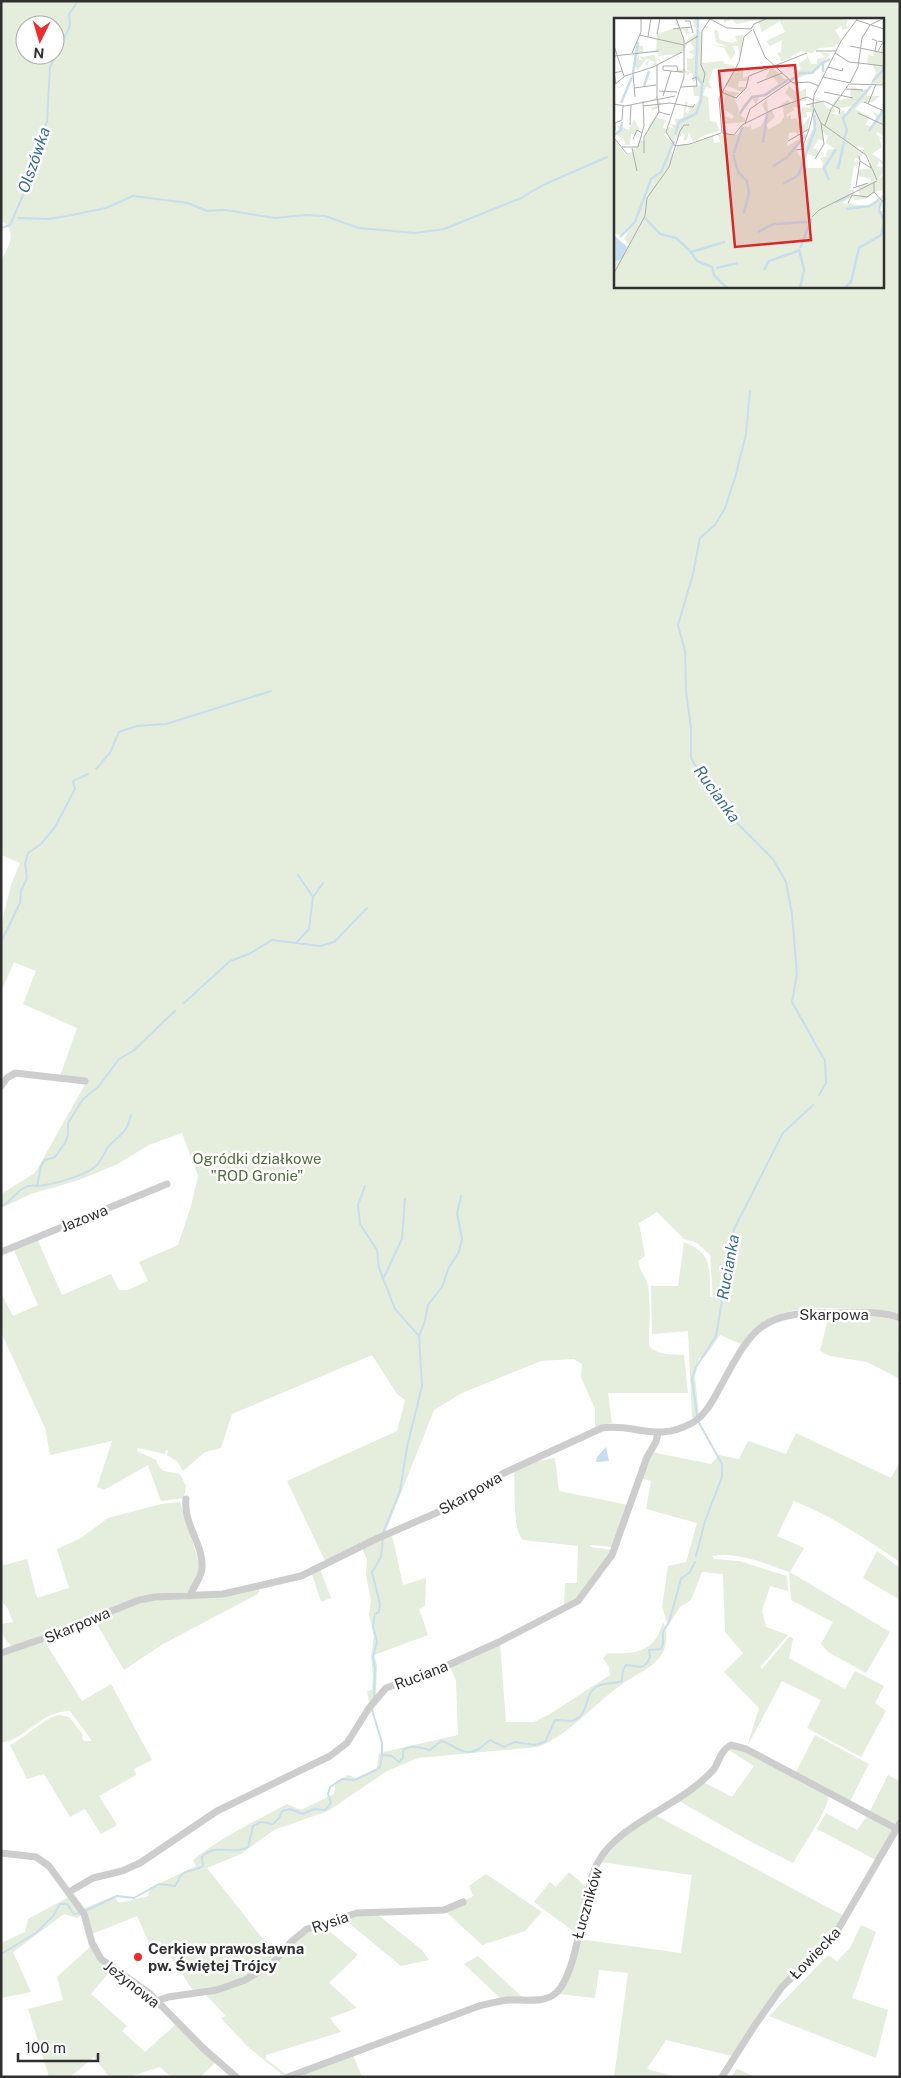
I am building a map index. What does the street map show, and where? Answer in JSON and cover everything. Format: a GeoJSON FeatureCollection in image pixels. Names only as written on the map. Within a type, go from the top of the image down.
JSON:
{"type":"FeatureCollection","features":[{"type":"Feature","properties":{"kind":"street"},"geometry":{"type":"LineString","coordinates":[[1,1086],[7,1078],[15,1073],[85,1080]]}},
{"type":"Feature","properties":{"kind":"street","name":"Jazowa"},"geometry":{"type":"LineString","coordinates":[[1,1252],[167,1184]]}},
{"type":"Feature","properties":{"kind":"street","name":"Skarpowa"},"geometry":{"type":"LineString","coordinates":[[1,1653],[45,1638],[139,1600],[223,1594],[282,1582],[309,1573],[376,1539],[443,1510],[504,1473],[602,1428],[658,1433],[684,1427],[700,1417],[711,1404],[747,1339],[774,1320],[788,1314],[807,1312],[878,1314],[900,1318]]}},
{"type":"Feature","properties":{"kind":"street","name":"Ruciana"},"geometry":{"type":"LineString","coordinates":[[69,1892],[93,1878],[122,1871],[140,1863],[217,1810],[330,1756],[352,1738],[369,1708],[386,1688],[435,1670],[499,1642],[578,1602],[612,1555],[647,1457],[656,1442],[658,1433]]}},
{"type":"Feature","properties":{"kind":"street"},"geometry":{"type":"LineString","coordinates":[[186,1499],[185,1512],[202,1567],[190,1596]]}},
{"type":"Feature","properties":{"kind":"street","name":"Łuczników"},"geometry":{"type":"LineString","coordinates":[[288,2077],[387,2042],[479,2006],[508,2000],[545,1999],[555,1994],[562,1986],[569,1968],[593,1875],[600,1859],[636,1825],[676,1801],[698,1784],[714,1768],[722,1751],[731,1745],[746,1749],[898,1826]]}},
{"type":"Feature","properties":{"kind":"street","name":"Łowiecka"},"geometry":{"type":"LineString","coordinates":[[722,2077],[755,2025],[782,1988],[836,1933],[898,1826]]}},
{"type":"Feature","properties":{"kind":"street","name":"Jeżynowa"},"geometry":{"type":"LineString","coordinates":[[1,1853],[27,1854],[44,1860],[82,1911],[92,1943],[101,1959],[140,1985],[203,2048],[236,2077]]}},
{"type":"Feature","properties":{"kind":"street","name":"Rysia"},"geometry":{"type":"LineString","coordinates":[[157,2001],[168,1997],[216,1990],[245,1980],[267,1968],[292,1941],[307,1930],[357,1913],[444,1910],[464,1902]]}},
{"type":"Feature","properties":{"kind":"green space","name":"Ogródki działkowe \"ROD Gronie\""},"geometry":{"type":"Polygon","coordinates":[[[1,1],[900,1],[900,1314],[834,1308],[804,1309],[776,1316],[763,1322],[741,1344],[720,1335],[704,1358],[699,1358],[695,1377],[699,1416],[696,1419],[692,1417],[688,1331],[652,1334],[651,1286],[678,1286],[684,1242],[701,1252],[705,1257],[709,1270],[710,1297],[713,1297],[710,1255],[697,1243],[684,1239],[657,1212],[639,1223],[645,1256],[638,1261],[647,1282],[649,1293],[649,1345],[660,1353],[684,1355],[688,1393],[608,1393],[612,1423],[595,1427],[595,1409],[581,1377],[582,1364],[574,1359],[541,1361],[462,1393],[434,1410],[385,1533],[326,1563],[287,1481],[397,1431],[405,1400],[397,1394],[372,1355],[232,1414],[221,1448],[205,1452],[183,1471],[178,1462],[167,1455],[168,1451],[166,1450],[165,1454],[138,1448],[137,1451],[156,1460],[162,1470],[180,1474],[186,1486],[184,1498],[161,1501],[148,1465],[104,1490],[97,1487],[112,1441],[50,1455],[45,1428],[1,1332],[1,1293],[13,1316],[38,1305],[13,1248],[37,1239],[62,1295],[111,1274],[119,1290],[128,1290],[148,1281],[139,1262],[178,1245],[191,1206],[198,1176],[182,1133],[149,1145],[116,1165],[79,1180],[31,1194],[1,1208],[1,1194],[35,1173],[88,1079],[60,1076],[77,1028],[23,1004],[36,971],[14,962],[1,992],[1,926],[11,885],[20,863],[1,855],[1,260],[9,244],[11,234],[1,221],[1,1]]]}},
{"type":"Feature","properties":{"kind":"green space"},"geometry":{"type":"Polygon","coordinates":[[[829,1315],[879,1316],[898,1321],[900,1379],[867,1362],[830,1356],[820,1351],[829,1315]]]}},
{"type":"Feature","properties":{"kind":"green space"},"geometry":{"type":"Polygon","coordinates":[[[796,1433],[891,1478],[900,1462],[900,1562],[835,1521],[794,1501],[777,1536],[804,1548],[790,1572],[890,1632],[866,1673],[828,1652],[821,1644],[833,1622],[791,1600],[789,1572],[742,1557],[732,1555],[712,1556],[714,1559],[739,1561],[787,1576],[788,1591],[770,1586],[762,1611],[766,1627],[788,1635],[760,1667],[762,1669],[790,1636],[793,1639],[789,1658],[845,1689],[855,1671],[884,1686],[875,1703],[886,1711],[861,1757],[807,1728],[821,1700],[782,1681],[747,1747],[759,1708],[724,1672],[743,1653],[725,1632],[723,1574],[702,1572],[691,1600],[680,1607],[668,1626],[662,1607],[668,1566],[686,1562],[697,1523],[646,1509],[651,1481],[641,1478],[651,1452],[711,1464],[719,1455],[739,1459],[748,1441],[786,1454],[796,1433]]]}},
{"type":"Feature","properties":{"kind":"green space"},"geometry":{"type":"Polygon","coordinates":[[[555,1458],[559,1491],[629,1505],[613,1547],[590,1545],[590,1547],[612,1550],[581,1596],[564,1607],[565,1583],[577,1583],[578,1546],[523,1540],[517,1527],[515,1508],[514,1471],[538,1461],[555,1458]]]}},
{"type":"Feature","properties":{"kind":"green space"},"geometry":{"type":"Polygon","coordinates":[[[180,1502],[200,1570],[187,1593],[159,1595],[13,1647],[6,1640],[1,1624],[13,1622],[8,1609],[1,1600],[1,1566],[27,1559],[37,1598],[69,1588],[57,1549],[81,1538],[108,1518],[161,1504],[180,1502]]]}},
{"type":"Feature","properties":{"kind":"green space"},"geometry":{"type":"Polygon","coordinates":[[[392,1535],[403,1585],[426,1578],[425,1606],[419,1609],[428,1635],[374,1655],[377,1665],[376,1697],[369,1703],[367,1691],[372,1690],[371,1656],[374,1636],[369,1614],[371,1601],[366,1575],[367,1559],[362,1549],[392,1535]]]}},
{"type":"Feature","properties":{"kind":"green space"},"geometry":{"type":"Polygon","coordinates":[[[877,1551],[900,1568],[900,1600],[863,1578],[877,1551]]]}},
{"type":"Feature","properties":{"kind":"green space"},"geometry":{"type":"Polygon","coordinates":[[[320,1569],[331,1598],[321,1602],[312,1574],[320,1569]]]}},
{"type":"Feature","properties":{"kind":"green space"},"geometry":{"type":"Polygon","coordinates":[[[260,1588],[258,1594],[163,1644],[124,1670],[95,1621],[137,1602],[260,1588]]]}},
{"type":"Feature","properties":{"kind":"green space"},"geometry":{"type":"Polygon","coordinates":[[[663,1622],[666,1633],[666,1645],[660,1657],[621,1685],[561,1735],[550,1741],[538,1747],[418,1758],[387,1771],[328,1811],[274,1830],[241,1854],[207,1868],[277,1957],[272,1963],[227,1986],[194,1992],[160,1941],[150,1945],[137,1916],[92,1934],[83,1909],[114,1896],[119,1903],[148,1896],[150,1888],[196,1866],[193,1860],[239,1830],[287,1804],[301,1810],[334,1794],[336,1782],[348,1775],[356,1778],[377,1768],[379,1753],[458,1735],[456,1681],[450,1666],[500,1644],[506,1722],[534,1722],[550,1714],[610,1675],[609,1667],[603,1658],[607,1653],[635,1652],[649,1646],[655,1640],[663,1622]]]}},
{"type":"Feature","properties":{"kind":"green space"},"geometry":{"type":"Polygon","coordinates":[[[45,1642],[82,1701],[111,1684],[152,1760],[134,1769],[136,1775],[99,1796],[117,1825],[101,1834],[85,1809],[70,1817],[44,1774],[27,1779],[10,1745],[47,1720],[59,1715],[69,1717],[83,1735],[84,1741],[92,1741],[70,1711],[59,1712],[50,1716],[20,1736],[1,1743],[1,1656],[45,1642]]]}},
{"type":"Feature","properties":{"kind":"green space"},"geometry":{"type":"Polygon","coordinates":[[[815,1735],[869,1764],[849,1803],[795,1774],[815,1735]]]}},
{"type":"Feature","properties":{"kind":"green space"},"geometry":{"type":"Polygon","coordinates":[[[733,1746],[828,1795],[828,1801],[820,1818],[793,1863],[679,1801],[703,1782],[732,1797],[754,1766],[727,1749],[733,1746]]]}},
{"type":"Feature","properties":{"kind":"green space"},"geometry":{"type":"Polygon","coordinates":[[[888,1775],[900,1781],[900,1817],[895,1827],[869,1813],[888,1775]]]}},
{"type":"Feature","properties":{"kind":"green space"},"geometry":{"type":"Polygon","coordinates":[[[826,1813],[857,1830],[867,1816],[893,1829],[876,1860],[817,1829],[826,1813]]]}},
{"type":"Feature","properties":{"kind":"green space"},"geometry":{"type":"Polygon","coordinates":[[[655,1815],[844,1916],[831,1936],[798,1967],[732,2056],[666,2040],[647,2069],[676,2077],[614,2077],[628,1973],[599,1970],[595,1998],[559,1994],[579,1939],[681,1953],[692,1875],[600,1862],[629,1831],[655,1815]]]}},
{"type":"Feature","properties":{"kind":"green space"},"geometry":{"type":"Polygon","coordinates":[[[569,1872],[587,1888],[576,1933],[534,1902],[550,1882],[556,1887],[569,1872]]]}},
{"type":"Feature","properties":{"kind":"green space"},"geometry":{"type":"Polygon","coordinates":[[[486,1874],[542,1912],[525,1931],[482,1945],[445,1911],[473,1896],[469,1886],[486,1874]]]}},
{"type":"Feature","properties":{"kind":"green space"},"geometry":{"type":"Polygon","coordinates":[[[69,1897],[81,1915],[77,1918],[64,1914],[13,1952],[31,1992],[1,1998],[1,1943],[25,1932],[28,1919],[69,1897]]]}},
{"type":"Feature","properties":{"kind":"green space"},"geometry":{"type":"Polygon","coordinates":[[[357,1914],[378,1915],[422,1950],[429,1960],[401,1966],[344,1919],[357,1914]]]}},
{"type":"Feature","properties":{"kind":"green space"},"geometry":{"type":"Polygon","coordinates":[[[861,1925],[876,1932],[852,1998],[888,2010],[876,2058],[769,2016],[828,1955],[837,1961],[850,1948],[861,1925]]]}},
{"type":"Feature","properties":{"kind":"green space"},"geometry":{"type":"Polygon","coordinates":[[[323,1926],[358,1955],[329,1983],[357,2008],[330,2018],[341,2032],[266,2055],[266,2059],[287,2075],[284,2076],[247,2046],[221,2018],[226,2016],[204,1993],[245,1982],[308,1931],[323,1926]]]}},
{"type":"Feature","properties":{"kind":"green space"},"geometry":{"type":"Polygon","coordinates":[[[91,1946],[97,1959],[111,1970],[91,1994],[127,2026],[122,2031],[145,2052],[176,2024],[216,2062],[200,2077],[171,2077],[160,2067],[128,2077],[109,2077],[94,2057],[70,2077],[49,2077],[28,2009],[63,2000],[57,1977],[91,1946]]]}},
{"type":"Feature","properties":{"kind":"green space"},"geometry":{"type":"Polygon","coordinates":[[[478,1956],[521,1996],[521,1999],[500,1998],[464,1964],[478,1956]]]}},
{"type":"Feature","properties":{"kind":"green space"},"geometry":{"type":"Polygon","coordinates":[[[353,2055],[362,2077],[305,2077],[303,2073],[353,2055]]]}},
{"type":"Feature","properties":{"kind":"green space"},"geometry":{"type":"Polygon","coordinates":[[[737,2069],[755,2077],[731,2077],[737,2069]]]}},
{"type":"Feature","properties":{"kind":"water"},"geometry":{"type":"Polygon","coordinates":[[[606,1447],[609,1461],[596,1462],[597,1457],[606,1447]]]}},
{"type":"Feature","properties":{"kind":"waterway","name":"Olszówka"},"geometry":{"type":"LineString","coordinates":[[1,228],[10,225],[28,184],[36,146],[47,122],[50,67],[70,26],[69,14],[78,1]]}},
{"type":"Feature","properties":{"kind":"waterway"},"geometry":{"type":"LineString","coordinates":[[18,218],[48,219],[67,216],[106,208],[133,196],[188,203],[207,211],[225,210],[275,218],[305,215],[325,216],[359,228],[415,233],[444,229],[521,198],[543,185],[607,157]]}},
{"type":"Feature","properties":{"kind":"waterway","name":"Rucianka"},"geometry":{"type":"LineString","coordinates":[[750,391],[746,434],[735,478],[725,508],[715,525],[700,538],[693,574],[678,625],[685,651],[686,692],[691,728],[691,758],[709,788],[737,823],[773,859],[786,882],[792,914],[797,974],[792,1002],[825,1061],[826,1083],[819,1095]]}},
{"type":"Feature","properties":{"kind":"waterway"},"geometry":{"type":"LineString","coordinates":[[96,769],[110,753],[119,732],[137,726],[166,724],[271,691]]}},
{"type":"Feature","properties":{"kind":"waterway"},"geometry":{"type":"LineString","coordinates":[[1,942],[20,903],[21,891],[27,878],[25,864],[28,853],[41,844],[55,827],[75,789],[73,781],[88,774]]}},
{"type":"Feature","properties":{"kind":"waterway"},"geometry":{"type":"LineString","coordinates":[[298,875],[313,897]]}},
{"type":"Feature","properties":{"kind":"waterway"},"geometry":{"type":"LineString","coordinates":[[297,942],[309,929],[313,897],[323,883]]}},
{"type":"Feature","properties":{"kind":"waterway"},"geometry":{"type":"LineString","coordinates":[[184,1003],[230,961],[249,954],[272,940],[320,946],[334,942],[367,908]]}},
{"type":"Feature","properties":{"kind":"waterway"},"geometry":{"type":"LineString","coordinates":[[1,1206],[25,1187],[37,1186],[41,1166],[45,1160],[55,1157],[65,1143],[68,1135],[68,1123],[83,1099],[98,1087],[119,1059],[133,1051],[175,1011]]}},
{"type":"Feature","properties":{"kind":"waterway","name":"Rucianka"},"geometry":{"type":"LineString","coordinates":[[697,1416],[692,1378],[696,1367],[716,1336],[734,1229],[783,1133],[813,1105]]}},
{"type":"Feature","properties":{"kind":"waterway"},"geometry":{"type":"LineString","coordinates":[[37,1186],[68,1179],[91,1170],[100,1161],[109,1146],[125,1130],[131,1115]]}},
{"type":"Feature","properties":{"kind":"waterway"},"geometry":{"type":"LineString","coordinates":[[365,1186],[358,1205],[360,1224],[377,1250],[379,1268],[395,1309],[419,1336]]}},
{"type":"Feature","properties":{"kind":"waterway"},"geometry":{"type":"LineString","coordinates":[[383,1533],[400,1491],[407,1447],[422,1386],[419,1336],[425,1321],[428,1305],[442,1287],[449,1267],[459,1252],[462,1239],[457,1213],[461,1196]]}},
{"type":"Feature","properties":{"kind":"waterway"},"geometry":{"type":"LineString","coordinates":[[384,1277],[402,1239],[405,1199]]}},
{"type":"Feature","properties":{"kind":"waterway","name":"Rucianka"},"geometry":{"type":"LineString","coordinates":[[696,1556],[705,1521],[722,1477],[722,1464],[698,1421]]}},
{"type":"Feature","properties":{"kind":"waterway"},"geometry":{"type":"LineString","coordinates":[[374,1698],[375,1668],[373,1657],[377,1642],[373,1626],[375,1614],[379,1612],[380,1604],[372,1572],[381,1557],[383,1538]]}},
{"type":"Feature","properties":{"kind":"waterway","name":"Rucianka"},"geometry":{"type":"LineString","coordinates":[[85,1911],[117,1896],[134,1898],[159,1884],[175,1886],[180,1876],[184,1873],[203,1866],[202,1857],[207,1853],[213,1850],[236,1850],[248,1847],[253,1826],[261,1822],[273,1824],[279,1818],[282,1811],[290,1809],[303,1814],[314,1809],[325,1810],[331,1803],[328,1794],[330,1787],[342,1779],[355,1780],[376,1770],[380,1767],[382,1755],[392,1756],[399,1762],[403,1758],[403,1750],[410,1747],[430,1750],[441,1741],[467,1752],[479,1749],[490,1740],[504,1747],[515,1742],[534,1745],[545,1742],[555,1720],[572,1721],[582,1714],[589,1695],[596,1687],[602,1684],[622,1681],[623,1670],[626,1665],[642,1667],[650,1657],[649,1650],[661,1649],[663,1632],[669,1622],[681,1579],[690,1572],[695,1562]]}},
{"type":"Feature","properties":{"kind":"waterway"},"geometry":{"type":"LineString","coordinates":[[372,1710],[382,1743],[382,1755]]}},
{"type":"Feature","properties":{"kind":"waterway","name":"Rucianka"},"geometry":{"type":"LineString","coordinates":[[1,1954],[36,1933],[53,1916],[60,1904],[67,1904],[74,1914],[80,1913]]}},
{"type":"Feature","properties":{"kind":"place","name":"Cerkiew prawosławna pw. Świętej Trójcy"},"geometry":{"type":"Point","coordinates":[138,1957]}}]}
